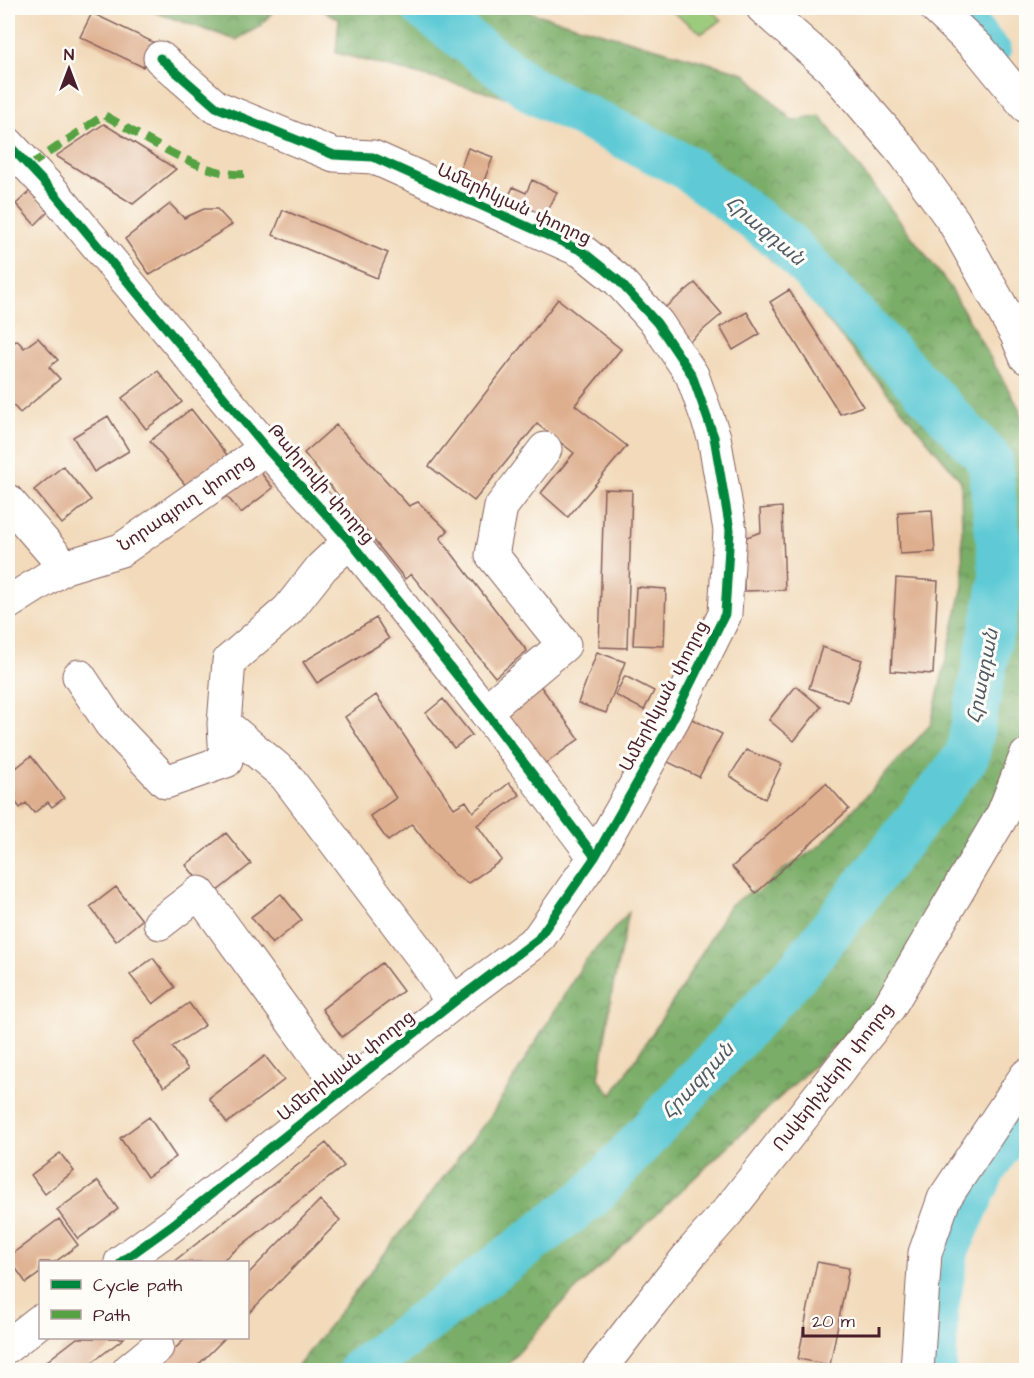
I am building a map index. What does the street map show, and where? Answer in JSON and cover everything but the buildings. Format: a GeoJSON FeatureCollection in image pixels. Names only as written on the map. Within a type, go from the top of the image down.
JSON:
{"type":"FeatureCollection","features":[{"type":"Feature","properties":{"kind":"street"},"geometry":{"type":"LineString","coordinates":[[763,8],[831,68],[905,154],[954,222],[1012,325],[1026,357]]}},
{"type":"Feature","properties":{"kind":"street"},"geometry":{"type":"LineString","coordinates":[[936,8],[981,51],[1026,106]]}},
{"type":"Feature","properties":{"kind":"street","name":"Ամերիկյան փողոց"},"geometry":{"type":"LineString","coordinates":[[124,1261],[538,939],[594,857],[673,719],[725,614],[730,530],[714,437],[692,375],[657,323],[618,280],[582,251],[373,157],[334,155],[216,107],[160,57]]}},
{"type":"Feature","properties":{"kind":"street"},"geometry":{"type":"LineString","coordinates":[[298,120],[373,157]]}},
{"type":"Feature","properties":{"kind":"street","name":"Թաիրովի փողոց"},"geometry":{"type":"LineString","coordinates":[[8,144],[53,192],[266,448],[350,541],[485,711],[594,857]]}},
{"type":"Feature","properties":{"kind":"street","name":"Նորագյուղ փողոց"},"geometry":{"type":"LineString","coordinates":[[8,603],[66,567],[121,550],[266,448]]}},
{"type":"Feature","properties":{"kind":"street"},"geometry":{"type":"LineString","coordinates":[[485,711],[564,645],[492,555],[501,507],[545,449]]}},
{"type":"Feature","properties":{"kind":"street"},"geometry":{"type":"LineString","coordinates":[[8,501],[66,567]]}},
{"type":"Feature","properties":{"kind":"street"},"geometry":{"type":"LineString","coordinates":[[79,676],[111,724],[166,782],[226,761],[224,724],[230,661],[288,610],[322,567],[350,541]]}},
{"type":"Feature","properties":{"kind":"street"},"geometry":{"type":"LineString","coordinates":[[224,724],[285,775],[421,955],[453,1003]]}},
{"type":"Feature","properties":{"kind":"street","name":"Ոսկերիչների փողոց"},"geometry":{"type":"LineString","coordinates":[[599,1371],[889,1007],[1002,814],[1026,756]]}},
{"type":"Feature","properties":{"kind":"street"},"geometry":{"type":"LineString","coordinates":[[160,923],[200,893],[342,1090]]}},
{"type":"Feature","properties":{"kind":"street"},"geometry":{"type":"LineString","coordinates":[[916,1371],[925,1253],[944,1199],[1026,1076]]}},
{"type":"Feature","properties":{"kind":"street"},"geometry":{"type":"LineString","coordinates":[[8,1346],[39,1322]]}},
{"type":"Feature","properties":{"kind":"street"},"geometry":{"type":"LineString","coordinates":[[129,1371],[156,1347]]}},
{"type":"Feature","properties":{"kind":"green space"},"geometry":{"type":"Polygon","coordinates":[[[142,8],[276,8],[259,27],[236,40],[142,8]]]}},
{"type":"Feature","properties":{"kind":"green space"},"geometry":{"type":"Polygon","coordinates":[[[318,8],[515,8],[744,73],[793,121],[820,116],[950,287],[1019,408],[1026,439],[1026,725],[996,807],[884,999],[565,1300],[503,1370],[295,1370],[492,1114],[585,961],[629,912],[613,986],[599,1079],[612,1095],[681,989],[729,906],[822,844],[931,724],[963,586],[961,481],[796,283],[680,175],[524,102],[336,53],[339,19],[318,8]]]}},
{"type":"Feature","properties":{"kind":"green space"},"geometry":{"type":"Polygon","coordinates":[[[667,8],[709,8],[722,20],[702,33],[667,8]]]}},
{"type":"Feature","properties":{"kind":"waterway","name":"Հրազդան"},"geometry":{"type":"LineString","coordinates":[[361,1370],[591,1196],[800,969],[967,756],[1002,577],[990,460],[785,242],[684,166],[535,92],[424,8]]}},
{"type":"Feature","properties":{"kind":"waterway"},"geometry":{"type":"LineString","coordinates":[[962,8],[998,50]]}},
{"type":"Feature","properties":{"kind":"waterway"},"geometry":{"type":"LineString","coordinates":[[943,1370],[945,1311],[956,1251],[992,1173],[1026,1120]]}},
{"type":"Feature","properties":{"kind":"marked path"},"geometry":{"type":"LineString","coordinates":[[29,166],[104,115],[191,162],[227,173],[244,174]]}},
{"type":"Feature","properties":{"kind":"cycle path"},"geometry":{"type":"LineString","coordinates":[[122,1261],[171,1226],[453,1003],[538,939],[595,857],[673,719],[725,614],[730,530],[714,437],[692,375],[657,323],[618,280],[582,251],[373,157],[334,155],[216,107],[160,58]]}},
{"type":"Feature","properties":{"kind":"cycle path"},"geometry":{"type":"LineString","coordinates":[[8,144],[53,192],[266,448],[350,541],[485,711],[595,857]]}}]}
